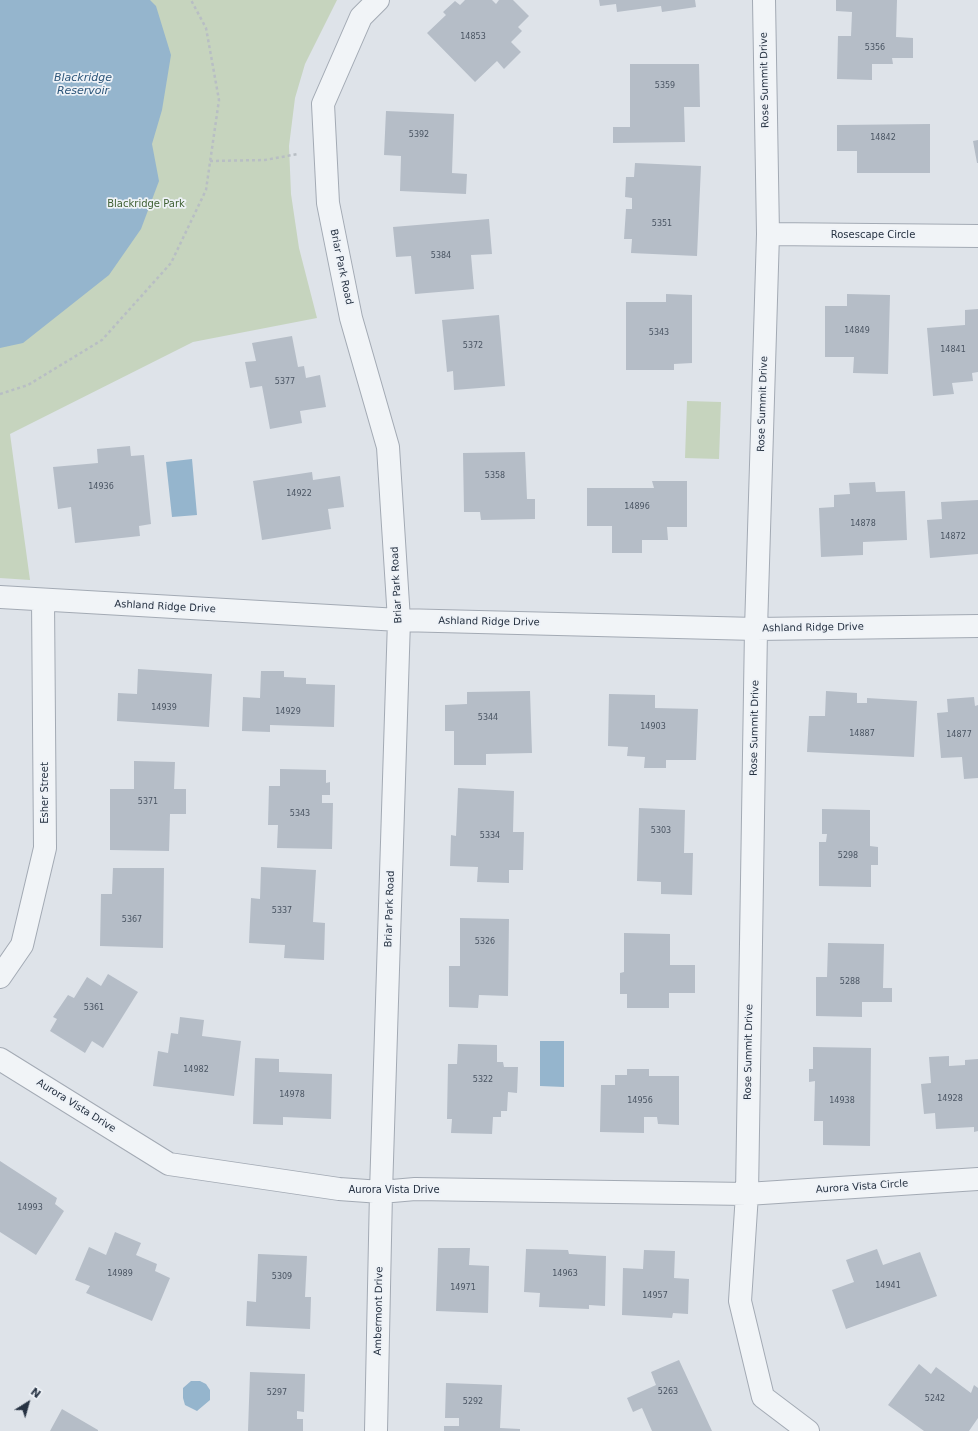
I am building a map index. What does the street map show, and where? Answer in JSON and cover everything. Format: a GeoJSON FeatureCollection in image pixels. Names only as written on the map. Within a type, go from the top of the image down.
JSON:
{"type":"FeatureCollection","features":[{"type":"Feature","properties":{"kind":"street","name":"Briar Park Road"},"geometry":{"type":"LineString","coordinates":[[378,0],[361,17],[323,104],[328,204],[351,318],[388,447],[400,620],[381,1192]]}},
{"type":"Feature","properties":{"kind":"street","name":"Rose Summit Drive"},"geometry":{"type":"LineString","coordinates":[[764,0],[768,234],[756,629],[747,1194],[740,1301],[763,1397],[808,1431]]}},
{"type":"Feature","properties":{"kind":"street","name":"Rosescape Circle"},"geometry":{"type":"LineString","coordinates":[[768,234],[978,236]]}},
{"type":"Feature","properties":{"kind":"street","name":"Ashland Ridge Drive"},"geometry":{"type":"LineString","coordinates":[[0,596],[44,600],[400,620],[756,629],[978,626]]}},
{"type":"Feature","properties":{"kind":"street","name":"Esher Street"},"geometry":{"type":"LineString","coordinates":[[0,977],[22,944],[45,848],[44,600]]}},
{"type":"Feature","properties":{"kind":"street","name":"Aurora Vista Drive"},"geometry":{"type":"LineString","coordinates":[[0,1059],[169,1164],[339,1189],[381,1192],[423,1189],[747,1194]]}},
{"type":"Feature","properties":{"kind":"street","name":"Aurora Vista Circle"},"geometry":{"type":"LineString","coordinates":[[747,1194],[978,1179]]}},
{"type":"Feature","properties":{"kind":"street","name":"Ambermont Drive"},"geometry":{"type":"LineString","coordinates":[[376,1431],[381,1192]]}},
{"type":"Feature","properties":{"kind":"path"},"geometry":{"type":"LineString","coordinates":[[0,394],[28,385],[102,340],[171,263],[206,190],[219,100],[206,28],[191,0]]}},
{"type":"Feature","properties":{"kind":"path"},"geometry":{"type":"LineString","coordinates":[[210,161],[265,160],[298,154]]}},
{"type":"Feature","properties":{"kind":"green space","name":"Blackridge Park"},"geometry":{"type":"Polygon","coordinates":[[[0,0],[337,0],[305,64],[295,98],[289,146],[291,194],[299,248],[317,318],[193,342],[10,434],[30,580],[0,578],[0,0]]]}},
{"type":"Feature","properties":{"kind":"green space"},"geometry":{"type":"Polygon","coordinates":[[[687,401],[721,402],[719,459],[685,458],[687,401]]]}},
{"type":"Feature","properties":{"kind":"water","name":"Blackridge Reservoir"},"geometry":{"type":"Polygon","coordinates":[[[0,0],[150,0],[156,6],[171,55],[162,110],[152,144],[159,181],[141,229],[109,275],[23,343],[0,348],[0,0]]]}},
{"type":"Feature","properties":{"kind":"water"},"geometry":{"type":"Polygon","coordinates":[[[192,459],[197,515],[172,517],[166,462],[192,459]]]}},
{"type":"Feature","properties":{"kind":"water"},"geometry":{"type":"Polygon","coordinates":[[[540,1041],[564,1041],[564,1087],[540,1086],[540,1041]]]}},
{"type":"Feature","properties":{"kind":"water"},"geometry":{"type":"Polygon","coordinates":[[[191,1381],[200,1381],[206,1384],[210,1390],[210,1400],[197,1411],[185,1405],[183,1398],[183,1388],[191,1381]]]}},
{"type":"Feature","properties":{"kind":"building"},"geometry":{"type":"Polygon","coordinates":[[[465,0],[492,0],[496,4],[499,0],[513,0],[529,16],[518,27],[522,31],[511,42],[521,52],[504,69],[497,61],[475,82],[427,33],[446,15],[443,12],[455,1],[460,5],[465,0]]]}},
{"type":"Feature","properties":{"kind":"building"},"geometry":{"type":"Polygon","coordinates":[[[599,0],[695,0],[696,7],[662,12],[661,6],[617,12],[616,4],[600,6],[599,0]]]}},
{"type":"Feature","properties":{"kind":"building"},"geometry":{"type":"Polygon","coordinates":[[[836,0],[897,0],[896,37],[913,38],[913,58],[892,58],[893,64],[872,64],[872,80],[837,79],[838,36],[851,36],[852,12],[836,11],[836,0]]]}},
{"type":"Feature","properties":{"kind":"building"},"geometry":{"type":"Polygon","coordinates":[[[630,64],[699,64],[700,107],[684,107],[685,142],[613,143],[613,127],[630,127],[630,64]]]}},
{"type":"Feature","properties":{"kind":"building"},"geometry":{"type":"Polygon","coordinates":[[[386,111],[454,114],[452,173],[467,174],[466,194],[400,191],[401,156],[384,155],[386,111]]]}},
{"type":"Feature","properties":{"kind":"building"},"geometry":{"type":"Polygon","coordinates":[[[930,124],[930,173],[857,173],[857,151],[837,151],[837,125],[930,124]]]}},
{"type":"Feature","properties":{"kind":"building"},"geometry":{"type":"Polygon","coordinates":[[[978,140],[978,163],[977,163],[973,141],[978,140]]]}},
{"type":"Feature","properties":{"kind":"building"},"geometry":{"type":"Polygon","coordinates":[[[635,163],[701,166],[697,256],[631,253],[632,239],[624,239],[626,209],[632,209],[632,198],[625,197],[626,177],[634,177],[635,163]]]}},
{"type":"Feature","properties":{"kind":"building"},"geometry":{"type":"Polygon","coordinates":[[[489,219],[492,254],[471,255],[474,289],[415,294],[411,256],[396,257],[393,227],[489,219]]]}},
{"type":"Feature","properties":{"kind":"building"},"geometry":{"type":"Polygon","coordinates":[[[666,294],[692,295],[692,363],[674,364],[674,370],[626,370],[626,302],[666,302],[666,294]]]}},
{"type":"Feature","properties":{"kind":"building"},"geometry":{"type":"Polygon","coordinates":[[[847,294],[890,295],[888,374],[853,373],[854,357],[825,357],[825,306],[847,306],[847,294]]]}},
{"type":"Feature","properties":{"kind":"building"},"geometry":{"type":"Polygon","coordinates":[[[978,309],[978,372],[972,373],[973,381],[952,383],[954,394],[933,396],[927,328],[965,325],[965,310],[978,309]]]}},
{"type":"Feature","properties":{"kind":"building"},"geometry":{"type":"Polygon","coordinates":[[[499,315],[505,386],[454,390],[453,371],[447,372],[442,320],[499,315]]]}},
{"type":"Feature","properties":{"kind":"building"},"geometry":{"type":"Polygon","coordinates":[[[292,336],[298,367],[304,366],[306,378],[320,375],[326,407],[300,411],[302,423],[270,429],[262,386],[250,388],[245,362],[256,361],[252,343],[292,336]]]}},
{"type":"Feature","properties":{"kind":"building"},"geometry":{"type":"Polygon","coordinates":[[[130,446],[131,456],[144,455],[151,524],[139,526],[140,536],[75,543],[71,507],[58,509],[53,467],[98,463],[97,449],[130,446]]]}},
{"type":"Feature","properties":{"kind":"building"},"geometry":{"type":"Polygon","coordinates":[[[525,452],[527,499],[535,499],[535,519],[481,520],[480,512],[464,512],[463,453],[525,452]]]}},
{"type":"Feature","properties":{"kind":"building"},"geometry":{"type":"Polygon","coordinates":[[[312,472],[313,480],[340,476],[344,507],[328,509],[331,529],[262,540],[253,481],[312,472]]]}},
{"type":"Feature","properties":{"kind":"building"},"geometry":{"type":"Polygon","coordinates":[[[652,481],[687,481],[687,527],[667,527],[668,540],[642,540],[642,553],[612,553],[612,526],[587,526],[587,488],[654,488],[652,481]]]}},
{"type":"Feature","properties":{"kind":"building"},"geometry":{"type":"Polygon","coordinates":[[[875,482],[876,492],[905,491],[907,540],[863,542],[863,555],[821,557],[819,508],[834,507],[834,495],[850,494],[849,483],[875,482]]]}},
{"type":"Feature","properties":{"kind":"building"},"geometry":{"type":"Polygon","coordinates":[[[978,500],[978,554],[930,558],[927,520],[942,519],[941,502],[978,500]]]}},
{"type":"Feature","properties":{"kind":"building"},"geometry":{"type":"Polygon","coordinates":[[[138,669],[212,674],[209,727],[117,721],[118,693],[137,694],[138,669]]]}},
{"type":"Feature","properties":{"kind":"building"},"geometry":{"type":"Polygon","coordinates":[[[261,671],[284,671],[284,677],[306,678],[306,684],[335,685],[334,727],[270,725],[270,732],[242,731],[243,697],[260,698],[261,671]]]}},
{"type":"Feature","properties":{"kind":"building"},"geometry":{"type":"Polygon","coordinates":[[[530,691],[532,753],[486,754],[486,765],[454,765],[454,731],[445,731],[445,705],[467,704],[467,692],[530,691]]]}},
{"type":"Feature","properties":{"kind":"building"},"geometry":{"type":"Polygon","coordinates":[[[826,691],[857,693],[857,703],[867,703],[867,698],[917,701],[914,757],[807,752],[809,716],[825,716],[826,691]]]}},
{"type":"Feature","properties":{"kind":"building"},"geometry":{"type":"Polygon","coordinates":[[[609,694],[655,695],[655,708],[698,709],[696,760],[666,760],[666,768],[644,768],[645,757],[627,756],[628,747],[608,746],[609,694]]]}},
{"type":"Feature","properties":{"kind":"building"},"geometry":{"type":"Polygon","coordinates":[[[974,697],[975,706],[978,705],[978,778],[964,779],[962,757],[941,758],[937,713],[948,712],[947,699],[974,697]]]}},
{"type":"Feature","properties":{"kind":"building"},"geometry":{"type":"Polygon","coordinates":[[[134,761],[175,762],[174,789],[186,789],[186,814],[170,814],[169,851],[110,850],[110,789],[134,789],[134,761]]]}},
{"type":"Feature","properties":{"kind":"building"},"geometry":{"type":"Polygon","coordinates":[[[280,769],[326,770],[326,783],[330,782],[330,795],[322,795],[322,803],[333,803],[332,849],[277,848],[278,825],[268,825],[269,786],[280,786],[280,769]]]}},
{"type":"Feature","properties":{"kind":"building"},"geometry":{"type":"Polygon","coordinates":[[[458,788],[514,791],[513,832],[524,832],[523,870],[509,870],[509,883],[477,882],[478,867],[450,866],[451,835],[456,836],[458,788]]]}},
{"type":"Feature","properties":{"kind":"building"},"geometry":{"type":"Polygon","coordinates":[[[639,808],[685,810],[684,853],[693,853],[692,895],[661,894],[661,882],[637,881],[639,808]]]}},
{"type":"Feature","properties":{"kind":"building"},"geometry":{"type":"Polygon","coordinates":[[[822,809],[870,810],[870,846],[878,847],[878,865],[871,865],[871,887],[819,886],[819,842],[826,842],[827,834],[822,834],[822,809]]]}},
{"type":"Feature","properties":{"kind":"building"},"geometry":{"type":"Polygon","coordinates":[[[261,867],[316,870],[313,922],[325,923],[324,960],[284,958],[285,945],[249,943],[251,898],[260,899],[261,867]]]}},
{"type":"Feature","properties":{"kind":"building"},"geometry":{"type":"Polygon","coordinates":[[[113,868],[164,868],[163,948],[100,946],[101,894],[112,894],[113,868]]]}},
{"type":"Feature","properties":{"kind":"building"},"geometry":{"type":"Polygon","coordinates":[[[460,918],[509,919],[508,996],[479,995],[478,1008],[449,1007],[449,966],[460,966],[460,918]]]}},
{"type":"Feature","properties":{"kind":"building"},"geometry":{"type":"Polygon","coordinates":[[[624,933],[670,934],[670,965],[695,965],[695,993],[669,993],[669,1008],[627,1008],[627,994],[620,994],[620,973],[624,972],[624,933]]]}},
{"type":"Feature","properties":{"kind":"building"},"geometry":{"type":"Polygon","coordinates":[[[828,943],[884,944],[883,988],[892,988],[892,1002],[862,1002],[862,1017],[816,1016],[816,977],[827,977],[828,943]]]}},
{"type":"Feature","properties":{"kind":"building"},"geometry":{"type":"Polygon","coordinates":[[[108,974],[138,992],[103,1048],[92,1041],[85,1053],[50,1031],[57,1019],[53,1017],[68,995],[74,998],[87,977],[101,986],[108,974]]]}},
{"type":"Feature","properties":{"kind":"building"},"geometry":{"type":"Polygon","coordinates":[[[180,1017],[204,1020],[202,1036],[241,1041],[234,1096],[153,1086],[158,1051],[168,1053],[171,1033],[178,1034],[180,1017]]]}},
{"type":"Feature","properties":{"kind":"building"},"geometry":{"type":"Polygon","coordinates":[[[458,1044],[497,1045],[497,1062],[503,1062],[504,1067],[518,1067],[517,1093],[508,1092],[507,1111],[501,1111],[501,1117],[493,1117],[492,1134],[451,1133],[452,1119],[447,1119],[448,1064],[457,1064],[458,1044]]]}},
{"type":"Feature","properties":{"kind":"building"},"geometry":{"type":"Polygon","coordinates":[[[813,1047],[871,1048],[870,1146],[823,1145],[823,1121],[814,1121],[815,1081],[809,1082],[809,1069],[813,1069],[813,1047]]]}},
{"type":"Feature","properties":{"kind":"building"},"geometry":{"type":"Polygon","coordinates":[[[949,1056],[949,1066],[965,1065],[965,1060],[978,1059],[978,1131],[974,1132],[974,1127],[936,1129],[935,1113],[924,1114],[921,1084],[931,1083],[929,1057],[949,1056]]]}},
{"type":"Feature","properties":{"kind":"building"},"geometry":{"type":"Polygon","coordinates":[[[255,1058],[279,1059],[279,1072],[332,1074],[331,1119],[283,1117],[283,1125],[253,1124],[255,1058]]]}},
{"type":"Feature","properties":{"kind":"building"},"geometry":{"type":"Polygon","coordinates":[[[627,1069],[649,1069],[649,1076],[679,1076],[679,1125],[658,1124],[657,1117],[644,1117],[644,1133],[600,1132],[601,1085],[615,1085],[615,1075],[627,1075],[627,1069]]]}},
{"type":"Feature","properties":{"kind":"building"},"geometry":{"type":"Polygon","coordinates":[[[0,1161],[57,1198],[55,1204],[64,1211],[36,1255],[0,1232],[0,1161]]]}},
{"type":"Feature","properties":{"kind":"building"},"geometry":{"type":"Polygon","coordinates":[[[115,1232],[141,1243],[136,1255],[157,1264],[155,1271],[170,1278],[152,1321],[86,1293],[90,1286],[75,1280],[89,1247],[106,1255],[115,1232]]]}},
{"type":"Feature","properties":{"kind":"building"},"geometry":{"type":"Polygon","coordinates":[[[438,1248],[470,1248],[469,1265],[489,1266],[488,1313],[436,1311],[438,1248]]]}},
{"type":"Feature","properties":{"kind":"building"},"geometry":{"type":"Polygon","coordinates":[[[526,1249],[568,1250],[569,1254],[606,1256],[605,1306],[589,1305],[589,1309],[539,1307],[540,1293],[524,1292],[526,1249]]]}},
{"type":"Feature","properties":{"kind":"building"},"geometry":{"type":"Polygon","coordinates":[[[877,1249],[883,1265],[920,1252],[937,1296],[846,1329],[832,1290],[854,1282],[846,1260],[877,1249]]]}},
{"type":"Feature","properties":{"kind":"building"},"geometry":{"type":"Polygon","coordinates":[[[644,1250],[675,1251],[674,1278],[689,1279],[688,1314],[673,1313],[672,1318],[622,1315],[623,1268],[643,1269],[644,1250]]]}},
{"type":"Feature","properties":{"kind":"building"},"geometry":{"type":"Polygon","coordinates":[[[258,1254],[307,1256],[305,1297],[311,1297],[310,1329],[246,1326],[247,1301],[256,1302],[258,1254]]]}},
{"type":"Feature","properties":{"kind":"building"},"geometry":{"type":"Polygon","coordinates":[[[679,1360],[712,1431],[652,1431],[642,1408],[633,1412],[627,1398],[656,1385],[651,1372],[679,1360]]]}},
{"type":"Feature","properties":{"kind":"building"},"geometry":{"type":"Polygon","coordinates":[[[919,1364],[931,1374],[936,1367],[971,1393],[974,1385],[978,1388],[978,1418],[969,1431],[924,1431],[888,1405],[919,1364]]]}},
{"type":"Feature","properties":{"kind":"building"},"geometry":{"type":"Polygon","coordinates":[[[250,1372],[305,1374],[304,1412],[297,1411],[297,1419],[303,1419],[303,1431],[248,1431],[250,1372]]]}},
{"type":"Feature","properties":{"kind":"building"},"geometry":{"type":"Polygon","coordinates":[[[446,1383],[502,1385],[500,1428],[520,1429],[520,1431],[444,1431],[444,1426],[459,1426],[459,1418],[445,1418],[446,1383]]]}},
{"type":"Feature","properties":{"kind":"building"},"geometry":{"type":"Polygon","coordinates":[[[62,1409],[98,1430],[98,1431],[50,1431],[62,1409]]]}}]}
